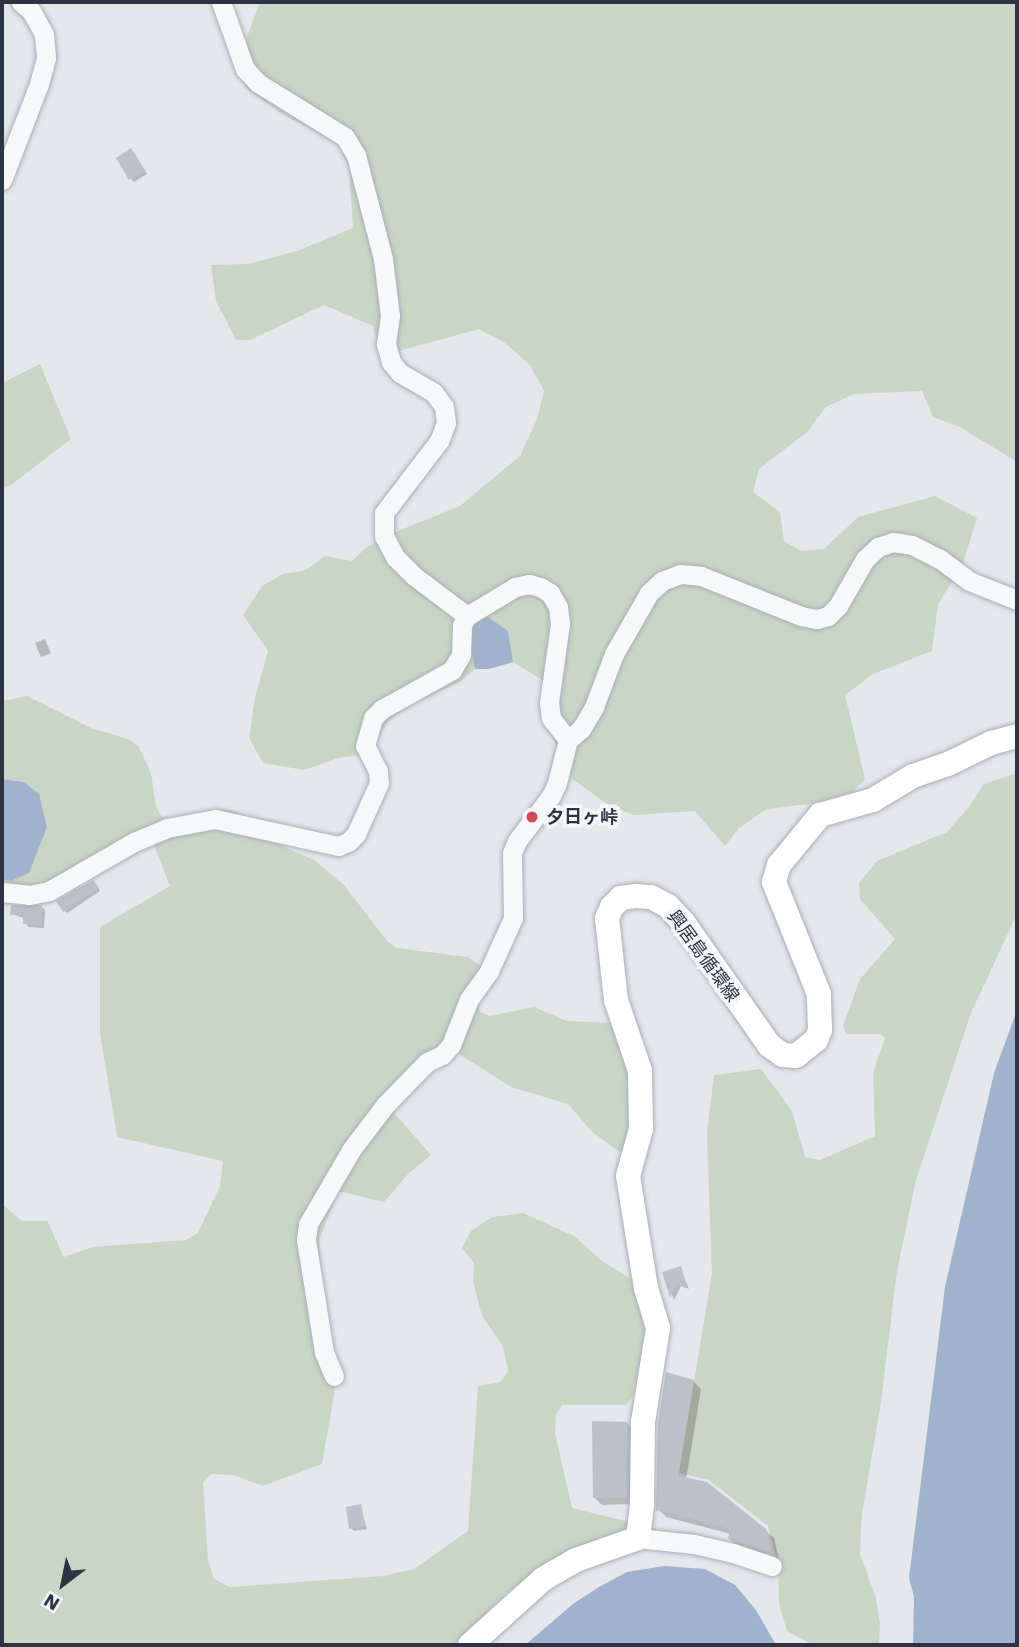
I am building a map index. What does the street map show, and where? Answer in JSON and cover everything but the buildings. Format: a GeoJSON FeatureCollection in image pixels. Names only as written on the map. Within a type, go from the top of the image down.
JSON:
{"type":"FeatureCollection","features":[{"type":"Feature","properties":{"kind":"main road","name":"興居島循環線"},"geometry":{"type":"LineString","coordinates":[[638,1538],[642,1503],[643,1422],[658,1328],[646,1289],[628,1176],[641,1129],[640,1071],[616,1000],[607,918],[612,907],[621,898],[635,896],[651,897],[668,906],[683,922],[769,1045],[783,1055],[796,1056],[816,1041],[820,1030],[819,993],[774,882],[779,865],[820,815],[873,800],[913,776],[948,764],[992,743],[1017,736]]}},
{"type":"Feature","properties":{"kind":"main road"},"geometry":{"type":"LineString","coordinates":[[470,1645],[543,1578],[576,1560],[638,1538]]}},
{"type":"Feature","properties":{"kind":"street"},"geometry":{"type":"LineString","coordinates":[[2,180],[39,83],[46,57],[44,34],[32,12],[21,2]]}},
{"type":"Feature","properties":{"kind":"street"},"geometry":{"type":"LineString","coordinates":[[221,2],[245,69],[258,83],[345,137],[356,155],[383,259],[390,316],[386,344],[391,362],[400,373],[434,394],[444,407],[446,423],[439,441],[384,513],[384,536],[395,557],[405,567],[467,615]]}},
{"type":"Feature","properties":{"kind":"street"},"geometry":{"type":"LineString","coordinates":[[334,1376],[324,1352],[306,1239],[308,1224],[351,1150],[386,1104],[427,1062],[442,1055],[451,1045],[469,999],[505,941],[513,918],[512,853],[522,833],[557,783],[568,740],[581,729],[594,708],[614,654],[649,593],[662,581],[680,574],[701,576],[801,616],[817,619],[828,615],[838,606],[865,559],[878,547],[893,542],[912,545],[940,559],[969,581],[1017,600]]}},
{"type":"Feature","properties":{"kind":"street"},"geometry":{"type":"LineString","coordinates":[[2,892],[29,895],[49,891],[152,834],[167,828],[215,819],[338,846],[348,842],[356,834],[379,783],[378,771],[365,746],[373,718],[382,709],[452,670],[461,655],[462,625],[467,615],[515,587],[529,584],[550,593],[558,607],[560,624],[549,702],[551,718],[568,740]]}},
{"type":"Feature","properties":{"kind":"street"},"geometry":{"type":"LineString","coordinates":[[638,1538],[694,1544],[772,1566]]}},
{"type":"Feature","properties":{"kind":"green space"},"geometry":{"type":"Polygon","coordinates":[[[260,2],[1017,2],[1017,462],[960,427],[933,417],[922,391],[854,394],[826,407],[807,432],[759,469],[753,492],[780,512],[784,541],[801,551],[824,549],[858,517],[935,496],[977,518],[962,566],[938,604],[932,651],[873,674],[845,695],[865,779],[852,793],[809,804],[767,809],[739,828],[725,846],[695,811],[634,815],[610,806],[554,766],[556,747],[542,708],[544,681],[513,662],[508,631],[468,635],[475,669],[460,682],[409,705],[388,722],[378,737],[375,754],[338,758],[304,770],[263,763],[249,738],[255,697],[268,651],[243,615],[262,586],[283,574],[306,570],[325,556],[352,561],[367,547],[393,533],[460,506],[520,456],[537,419],[544,391],[530,365],[505,343],[479,329],[381,356],[373,326],[324,305],[250,340],[236,340],[216,301],[211,265],[248,264],[297,251],[353,228],[349,167],[338,143],[282,114],[247,89],[235,69],[260,2]]]}},
{"type":"Feature","properties":{"kind":"green space"},"geometry":{"type":"Polygon","coordinates":[[[40,364],[71,439],[11,485],[2,488],[2,383],[40,364]]]}},
{"type":"Feature","properties":{"kind":"green space"},"geometry":{"type":"Polygon","coordinates":[[[27,696],[91,728],[128,739],[139,747],[151,773],[156,807],[165,822],[225,809],[237,812],[264,838],[314,860],[344,885],[387,941],[397,948],[468,957],[496,976],[478,1003],[480,1012],[490,1016],[534,1007],[567,1021],[611,1023],[646,1071],[623,1154],[592,1132],[568,1104],[511,1087],[459,1054],[428,1068],[389,1107],[431,1155],[409,1173],[384,1202],[338,1191],[319,1240],[322,1287],[338,1372],[322,1464],[263,1486],[234,1475],[211,1474],[203,1482],[208,1560],[214,1579],[230,1587],[383,1576],[414,1569],[468,1531],[478,1386],[500,1382],[508,1371],[503,1347],[482,1316],[473,1281],[474,1263],[462,1248],[471,1231],[492,1217],[523,1213],[574,1236],[602,1261],[631,1279],[647,1329],[638,1389],[626,1405],[562,1405],[556,1415],[555,1433],[572,1508],[630,1522],[626,1536],[544,1571],[507,1592],[453,1645],[2,1645],[2,1204],[22,1221],[47,1221],[64,1257],[93,1247],[186,1240],[198,1233],[220,1186],[223,1161],[117,1137],[100,1033],[100,927],[170,886],[154,845],[97,868],[2,899],[2,879],[11,881],[24,782],[2,779],[2,701],[27,696]]]}},
{"type":"Feature","properties":{"kind":"green space"},"geometry":{"type":"Polygon","coordinates":[[[1017,773],[1017,914],[971,1013],[916,1180],[897,1271],[880,1409],[862,1513],[860,1554],[876,1598],[880,1623],[879,1645],[813,1645],[787,1631],[779,1603],[778,1566],[768,1526],[709,1480],[679,1473],[712,1273],[707,1133],[714,1075],[761,1069],[792,1111],[805,1157],[820,1160],[875,1136],[873,1073],[885,1038],[880,1034],[847,1034],[843,1026],[860,979],[895,939],[860,899],[859,883],[877,861],[947,832],[984,784],[1017,773]]]}},
{"type":"Feature","properties":{"kind":"water"},"geometry":{"type":"Polygon","coordinates":[[[486,616],[508,631],[513,662],[489,669],[475,669],[468,635],[478,618],[486,616]]]}},
{"type":"Feature","properties":{"kind":"water"},"geometry":{"type":"Polygon","coordinates":[[[2,779],[24,782],[39,794],[47,827],[29,873],[11,881],[2,879],[2,779]]]}},
{"type":"Feature","properties":{"kind":"water"},"geometry":{"type":"Polygon","coordinates":[[[1017,1010],[1017,1645],[913,1645],[914,1597],[909,1578],[945,1287],[994,1073],[1017,1010]]]}},
{"type":"Feature","properties":{"kind":"water"},"geometry":{"type":"Polygon","coordinates":[[[664,1566],[705,1569],[735,1585],[756,1610],[776,1645],[525,1645],[573,1604],[599,1587],[627,1572],[664,1566]]]}},
{"type":"Feature","properties":{"kind":"place","name":"夕日ヶ峠"},"geometry":{"type":"Point","coordinates":[532,817]}}]}
